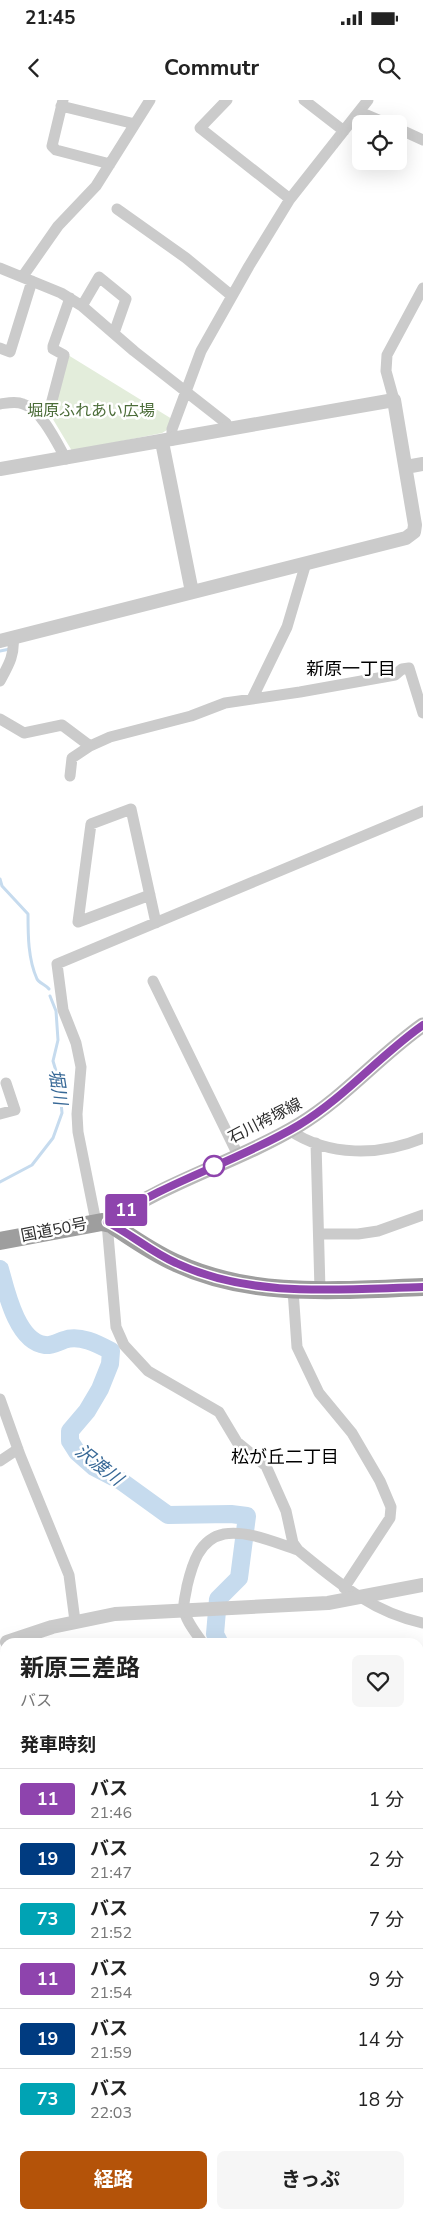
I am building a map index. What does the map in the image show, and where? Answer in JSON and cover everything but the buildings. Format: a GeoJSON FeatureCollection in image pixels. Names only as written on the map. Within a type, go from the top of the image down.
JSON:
{"type":"FeatureCollection","features":[{"type":"Feature","properties":{"kind":"highway","name":"国道50号"},"geometry":{"type":"LineString","coordinates":[[0,1241],[102,1222],[158,1254],[191,1270],[249,1284],[292,1290],[423,1287]]}},
{"type":"Feature","properties":{"kind":"main road","name":"石川袴塚線"},"geometry":{"type":"LineString","coordinates":[[102,1222],[140,1200],[289,1130],[325,1109],[396,1045],[423,1025]]}},
{"type":"Feature","properties":{"kind":"street"},"geometry":{"type":"LineString","coordinates":[[0,348],[10,352],[27,278],[58,226],[96,186],[150,100]]}},
{"type":"Feature","properties":{"kind":"street"},"geometry":{"type":"LineString","coordinates":[[227,100],[200,128],[290,199]]}},
{"type":"Feature","properties":{"kind":"street"},"geometry":{"type":"LineString","coordinates":[[304,100],[344,131]]}},
{"type":"Feature","properties":{"kind":"street"},"geometry":{"type":"LineString","coordinates":[[192,592],[167,441],[201,351],[232,296],[290,199],[368,100]]}},
{"type":"Feature","properties":{"kind":"street"},"geometry":{"type":"LineString","coordinates":[[110,164],[56,150],[52,146],[62,103],[135,124]]}},
{"type":"Feature","properties":{"kind":"street"},"geometry":{"type":"LineString","coordinates":[[360,112],[367,115]]}},
{"type":"Feature","properties":{"kind":"street"},"geometry":{"type":"LineString","coordinates":[[407,133],[423,140]]}},
{"type":"Feature","properties":{"kind":"street"},"geometry":{"type":"LineString","coordinates":[[117,209],[186,258],[232,296]]}},
{"type":"Feature","properties":{"kind":"street"},"geometry":{"type":"LineString","coordinates":[[0,268],[27,278],[70,298],[82,306],[226,423],[230,430]]}},
{"type":"Feature","properties":{"kind":"street"},"geometry":{"type":"LineString","coordinates":[[82,306],[99,277],[126,300],[114,333]]}},
{"type":"Feature","properties":{"kind":"street"},"geometry":{"type":"LineString","coordinates":[[0,681],[15,649],[7,640],[412,535],[415,525],[394,400],[385,363],[423,288]]}},
{"type":"Feature","properties":{"kind":"street"},"geometry":{"type":"LineString","coordinates":[[49,412],[64,355],[53,349],[53,346],[70,298]]}},
{"type":"Feature","properties":{"kind":"street"},"geometry":{"type":"LineString","coordinates":[[0,469],[66,459],[394,400]]}},
{"type":"Feature","properties":{"kind":"street"},"geometry":{"type":"LineString","coordinates":[[0,404],[11,402],[28,406],[49,431],[66,459]]}},
{"type":"Feature","properties":{"kind":"street"},"geometry":{"type":"LineString","coordinates":[[406,468],[423,464]]}},
{"type":"Feature","properties":{"kind":"street"},"geometry":{"type":"LineString","coordinates":[[252,699],[287,627],[306,563]]}},
{"type":"Feature","properties":{"kind":"street"},"geometry":{"type":"LineString","coordinates":[[70,776],[72,758],[90,746],[110,737],[191,716],[225,702],[395,675],[402,669],[409,668],[423,713]]}},
{"type":"Feature","properties":{"kind":"street"},"geometry":{"type":"LineString","coordinates":[[0,718],[24,733],[62,725],[90,746]]}},
{"type":"Feature","properties":{"kind":"street"},"geometry":{"type":"LineString","coordinates":[[150,895],[78,922],[91,824],[131,809],[150,895],[156,923]]}},
{"type":"Feature","properties":{"kind":"street"},"geometry":{"type":"LineString","coordinates":[[423,811],[57,964],[62,1010],[76,1043],[81,1067],[77,1114],[78,1132],[102,1222],[116,1327],[124,1345],[148,1371],[219,1412],[237,1442],[266,1466],[286,1510],[292,1543],[298,1550],[344,1588],[360,1598],[379,1608],[423,1622]]}},
{"type":"Feature","properties":{"kind":"street"},"geometry":{"type":"LineString","coordinates":[[153,981],[238,1155]]}},
{"type":"Feature","properties":{"kind":"street"},"geometry":{"type":"LineString","coordinates":[[0,1114],[15,1110],[6,1083]]}},
{"type":"Feature","properties":{"kind":"street"},"geometry":{"type":"LineString","coordinates":[[289,1130],[305,1140],[337,1149],[369,1151],[400,1147],[423,1138]]}},
{"type":"Feature","properties":{"kind":"street"},"geometry":{"type":"LineString","coordinates":[[316,1143],[320,1290]]}},
{"type":"Feature","properties":{"kind":"street"},"geometry":{"type":"LineString","coordinates":[[319,1234],[358,1234],[378,1231],[423,1215]]}},
{"type":"Feature","properties":{"kind":"street"},"geometry":{"type":"LineString","coordinates":[[292,1290],[297,1347],[319,1393],[352,1433],[380,1481],[391,1507],[390,1518],[344,1588]]}},
{"type":"Feature","properties":{"kind":"street"},"geometry":{"type":"LineString","coordinates":[[0,1399],[69,1575],[76,1621]]}},
{"type":"Feature","properties":{"kind":"street"},"geometry":{"type":"LineString","coordinates":[[0,1461],[18,1449]]}},
{"type":"Feature","properties":{"kind":"street"},"geometry":{"type":"LineString","coordinates":[[200,1638],[184,1611],[184,1602],[191,1567],[198,1553],[213,1538],[225,1534],[237,1534],[264,1539],[298,1550]]}},
{"type":"Feature","properties":{"kind":"street"},"geometry":{"type":"LineString","coordinates":[[20,1638],[44,1629],[76,1621],[129,1613],[328,1603],[423,1585]]}},
{"type":"Feature","properties":{"kind":"green space","name":"堀原ふれあい広場"},"geometry":{"type":"Polygon","coordinates":[[[68,355],[172,419],[167,430],[162,433],[72,451],[51,416],[68,355]]]}},
{"type":"Feature","properties":{"kind":"waterway","name":"堀川"},"geometry":{"type":"LineString","coordinates":[[0,651],[10,649]]}},
{"type":"Feature","properties":{"kind":"waterway","name":"堀川"},"geometry":{"type":"LineString","coordinates":[[0,879],[2,886],[28,914],[28,939],[34,971],[39,982],[49,989]]}},
{"type":"Feature","properties":{"kind":"waterway","name":"堀川"},"geometry":{"type":"LineString","coordinates":[[0,1182],[32,1165],[53,1138],[62,1113],[59,1081],[53,1061],[58,1040],[56,1011],[50,996]]}},
{"type":"Feature","properties":{"kind":"waterway","name":"沢渡川"},"geometry":{"type":"LineString","coordinates":[[0,1269],[14,1314],[27,1335],[35,1342],[47,1345],[76,1338],[100,1345],[111,1351],[110,1364],[100,1389],[87,1411],[70,1431],[70,1441],[77,1452],[94,1467],[121,1481],[168,1515],[231,1514],[247,1516],[239,1578],[218,1599],[215,1634],[217,1638]]}},
{"type":"Feature","properties":{"kind":"bus line","name":"11"},"geometry":{"type":"LineString","coordinates":[[423,1025],[396,1045],[325,1109],[298,1126],[140,1200],[107,1222],[140,1244],[176,1264],[191,1270],[249,1284],[292,1290],[423,1287]]}},
{"type":"Feature","properties":{"kind":"district","name":"新原一丁目"},"geometry":{"type":"Point","coordinates":[351,669]}},
{"type":"Feature","properties":{"kind":"district","name":"松が丘二丁目"},"geometry":{"type":"Point","coordinates":[285,1457]}}]}
